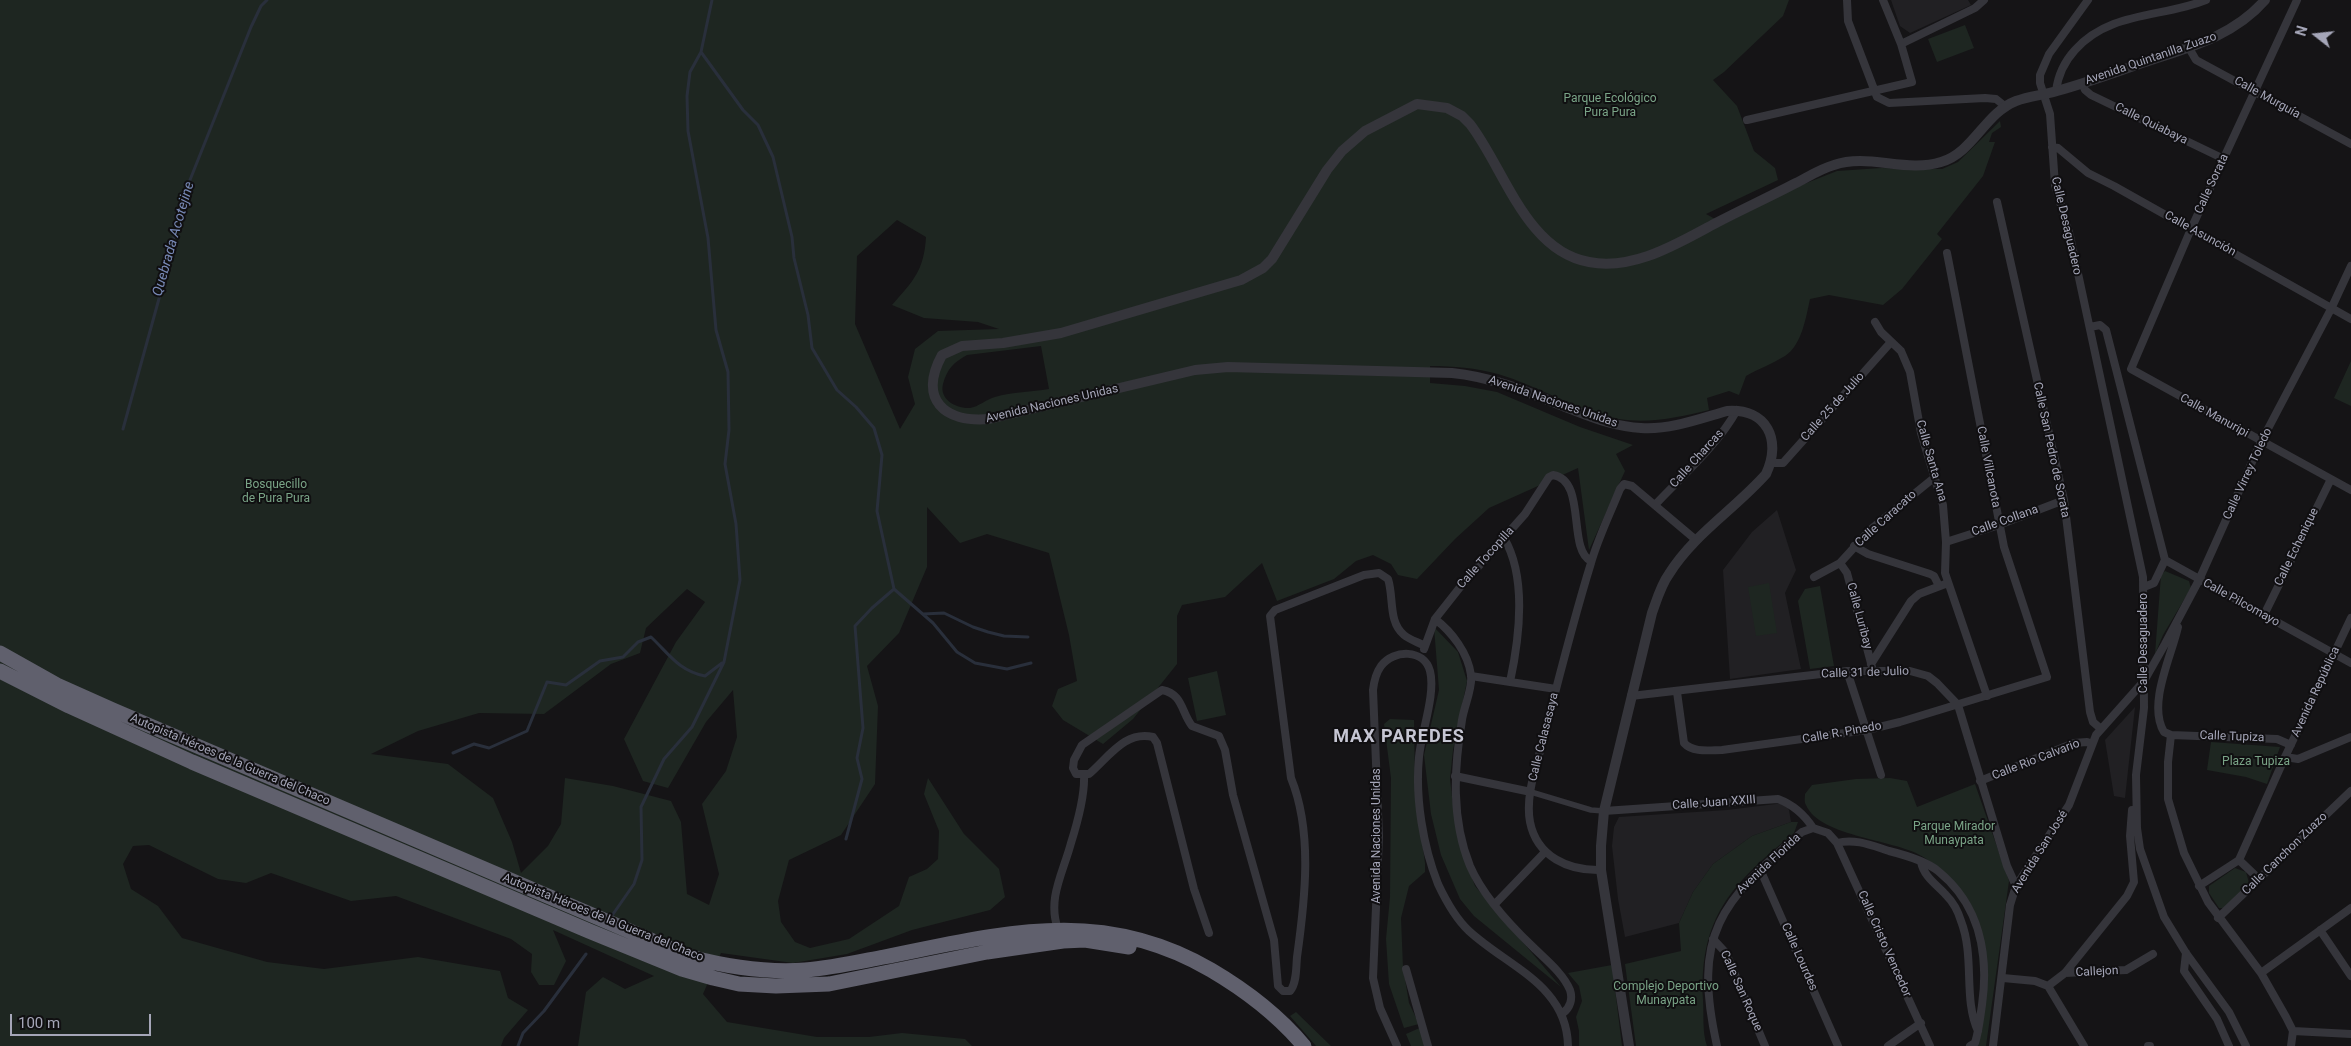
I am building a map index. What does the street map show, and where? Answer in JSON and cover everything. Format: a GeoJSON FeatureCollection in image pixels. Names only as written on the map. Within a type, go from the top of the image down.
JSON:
{"type":"FeatureCollection","features":[{"type":"Feature","properties":{"kind":"highway","name":"Autopista Héroes de la Guerra del Chaco"},"geometry":{"type":"LineString","coordinates":[[0,653],[58,685],[113,710],[690,957],[725,966],[751,970],[805,970],[1017,932],[1058,929],[1109,932],[1153,943],[1176,952],[1228,980],[1277,1018],[1304,1046]]}},
{"type":"Feature","properties":{"kind":"highway","name":"Autopista Héroes de la Guerra del Chaco"},"geometry":{"type":"LineString","coordinates":[[0,671],[68,706],[192,762],[589,931],[682,969],[713,978],[739,984],[776,986],[830,984],[986,952],[1063,941],[1085,940],[1130,947],[1152,953],[1198,973],[1249,1006],[1292,1046]]}},
{"type":"Feature","properties":{"kind":"street"},"geometry":{"type":"LineString","coordinates":[[1847,0],[1848,21],[1877,97],[1890,103],[1985,98],[1996,99],[2006,107]]}},
{"type":"Feature","properties":{"kind":"street"},"geometry":{"type":"LineString","coordinates":[[1747,120],[1912,82],[1901,44],[1883,0]]}},
{"type":"Feature","properties":{"kind":"street"},"geometry":{"type":"LineString","coordinates":[[1901,44],[1975,8],[1984,0]]}},
{"type":"Feature","properties":{"kind":"street","name":"Calle Desaguadero"},"geometry":{"type":"LineString","coordinates":[[2088,0],[2043,65],[2040,83],[2050,114],[2055,185],[2070,236],[2144,587],[2144,708],[2136,774],[2136,828],[2140,849],[2164,916],[2186,953],[2229,1012],[2246,1046]]}},
{"type":"Feature","properties":{"kind":"street"},"geometry":{"type":"LineString","coordinates":[[2056,91],[2065,63],[2085,39],[2099,30],[2130,18],[2167,12],[2206,0]]}},
{"type":"Feature","properties":{"kind":"street","name":"Avenida Quintanilla Zuazo"},"geometry":{"type":"LineString","coordinates":[[2056,91],[2189,48],[2236,27],[2265,0]]}},
{"type":"Feature","properties":{"kind":"street","name":"Calle Sorata"},"geometry":{"type":"LineString","coordinates":[[2131,369],[2191,229],[2297,0]]}},
{"type":"Feature","properties":{"kind":"street","name":"Calle Murguía"},"geometry":{"type":"LineString","coordinates":[[2189,48],[2196,60],[2351,144]]}},
{"type":"Feature","properties":{"kind":"street","name":"Calle Quiabaya"},"geometry":{"type":"LineString","coordinates":[[2082,83],[2085,90],[2091,95],[2224,159]]}},
{"type":"Feature","properties":{"kind":"street","name":"Avenida Naciones Unidas"},"geometry":{"type":"LineString","coordinates":[[1737,410],[1662,427],[1637,428],[1594,418],[1504,383],[1482,377],[1452,373],[1244,366],[1195,370],[989,419],[968,420],[954,416],[942,408],[932,391],[933,378],[942,355],[953,349],[1061,333],[1216,288],[1254,274],[1272,259],[1327,170],[1342,151],[1365,131],[1417,104],[1447,108],[1462,116],[1478,134],[1517,204],[1532,224],[1549,242],[1572,258],[1599,263],[1639,259],[1666,249],[1834,164],[1869,161],[1915,165],[1942,162],[1958,153],[1991,118],[2006,107],[2016,101],[2056,91]]}},
{"type":"Feature","properties":{"kind":"street","name":"Calle Asunción"},"geometry":{"type":"LineString","coordinates":[[2052,147],[2058,148],[2088,174],[2191,229],[2351,319]]}},
{"type":"Feature","properties":{"kind":"street","name":"Calle San Pedro de Sorata"},"geometry":{"type":"LineString","coordinates":[[1997,202],[2064,500],[2090,712],[2093,722],[2100,728]]}},
{"type":"Feature","properties":{"kind":"street","name":"Calle Villcanota"},"geometry":{"type":"LineString","coordinates":[[1947,253],[2008,564],[2047,677]]}},
{"type":"Feature","properties":{"kind":"street","name":"Calle Virrey Toledo"},"geometry":{"type":"LineString","coordinates":[[2144,681],[2199,580],[2262,442],[2331,309],[2351,266]]}},
{"type":"Feature","properties":{"kind":"street","name":"Calle Santa Ana"},"geometry":{"type":"LineString","coordinates":[[1875,322],[1881,332],[1901,351],[1906,360],[1921,433],[1943,505],[1946,542],[1944,564],[1948,583],[1971,644],[1986,696]]}},
{"type":"Feature","properties":{"kind":"street"},"geometry":{"type":"LineString","coordinates":[[2090,327],[2100,325],[2106,330],[2165,560],[2154,583],[2144,587]]}},
{"type":"Feature","properties":{"kind":"street","name":"Calle 25 de Julio"},"geometry":{"type":"LineString","coordinates":[[1771,463],[1783,462],[1891,342]]}},
{"type":"Feature","properties":{"kind":"street","name":"Calle Manuripi"},"geometry":{"type":"LineString","coordinates":[[2131,369],[2351,490]]}},
{"type":"Feature","properties":{"kind":"street"},"geometry":{"type":"LineString","coordinates":[[1629,1046],[1601,870],[1604,811],[1652,613],[1660,590],[1668,574],[1696,540],[1766,474],[1771,463],[1774,448],[1771,435],[1766,426],[1756,417],[1737,410]]}},
{"type":"Feature","properties":{"kind":"street","name":"Calle Charcas"},"geometry":{"type":"LineString","coordinates":[[1655,505],[1714,442],[1730,423],[1737,410]]}},
{"type":"Feature","properties":{"kind":"street","name":"Calle Tocopilla"},"geometry":{"type":"LineString","coordinates":[[1421,658],[1434,619],[1524,514],[1545,480],[1552,475],[1564,482],[1575,508],[1582,550],[1586,559],[1591,561]]}},
{"type":"Feature","properties":{"kind":"street","name":"Calle Caracato"},"geometry":{"type":"LineString","coordinates":[[1814,577],[1840,563],[1854,546],[1890,512],[1934,477]]}},
{"type":"Feature","properties":{"kind":"street","name":"Calle Echenique"},"geometry":{"type":"LineString","coordinates":[[2264,616],[2331,479]]}},
{"type":"Feature","properties":{"kind":"street","name":"Calle Calasasaya"},"geometry":{"type":"LineString","coordinates":[[1545,852],[1536,839],[1530,821],[1531,792],[1556,689],[1591,561],[1620,489],[1624,484],[1632,486],[1655,505]]}},
{"type":"Feature","properties":{"kind":"street","name":"Calle Collana"},"geometry":{"type":"LineString","coordinates":[[1946,542],[1999,525],[2064,500]]}},
{"type":"Feature","properties":{"kind":"street"},"geometry":{"type":"LineString","coordinates":[[1655,505],[1696,540]]}},
{"type":"Feature","properties":{"kind":"street"},"geometry":{"type":"LineString","coordinates":[[1504,538],[1511,550],[1516,572],[1518,600],[1516,656],[1510,682]]}},
{"type":"Feature","properties":{"kind":"street"},"geometry":{"type":"LineString","coordinates":[[1854,546],[1868,554],[1934,576],[1939,586]]}},
{"type":"Feature","properties":{"kind":"street","name":"Calle Pilcomayo"},"geometry":{"type":"LineString","coordinates":[[2165,560],[2351,663]]}},
{"type":"Feature","properties":{"kind":"street","name":"Calle Luribay"},"geometry":{"type":"LineString","coordinates":[[1840,563],[1847,573],[1872,667]]}},
{"type":"Feature","properties":{"kind":"street"},"geometry":{"type":"LineString","coordinates":[[1209,933],[1194,889],[1157,742],[1153,737],[1146,735],[1137,736],[1112,751],[1096,768],[1084,775],[1076,774],[1073,768],[1074,760],[1082,745],[1162,690],[1170,692],[1180,700],[1192,726],[1219,736],[1225,750],[1233,795],[1274,940],[1278,986],[1283,991],[1290,991],[1295,974],[1302,916],[1303,841],[1298,799],[1291,778],[1270,616],[1275,610],[1345,582],[1370,573],[1379,573],[1388,579],[1391,586],[1396,627],[1404,635],[1425,646]]}},
{"type":"Feature","properties":{"kind":"street"},"geometry":{"type":"LineString","coordinates":[[1872,667],[1911,601],[1919,594],[1948,583]]}},
{"type":"Feature","properties":{"kind":"street","name":"Avenida República"},"geometry":{"type":"LineString","coordinates":[[2239,860],[2285,757],[2351,618]]}},
{"type":"Feature","properties":{"kind":"street"},"geometry":{"type":"LineString","coordinates":[[1434,619],[1456,640],[1471,676],[1462,716],[1454,776],[1464,849],[1479,881],[1495,904],[1561,975],[1570,990],[1571,999],[1569,1006],[1562,1013]]}},
{"type":"Feature","properties":{"kind":"street"},"geometry":{"type":"LineString","coordinates":[[2175,624],[2178,627],[2165,671],[2159,713],[2164,732],[2171,735],[2168,762],[2168,799],[2184,853],[2200,886],[2218,918],[2261,973],[2293,1031],[2291,1046]]}},
{"type":"Feature","properties":{"kind":"street","name":"Avenida Naciones Unidas"},"geometry":{"type":"LineString","coordinates":[[1397,1046],[1380,1008],[1373,978],[1378,818],[1373,690],[1377,673],[1382,664],[1392,656],[1404,653],[1421,658]]}},
{"type":"Feature","properties":{"kind":"street"},"geometry":{"type":"LineString","coordinates":[[1421,658],[1430,671],[1431,682],[1419,759],[1419,782],[1429,855],[1438,883],[1453,911],[1470,932],[1545,990],[1562,1013],[1568,1046]]}},
{"type":"Feature","properties":{"kind":"street","name":"Calle 31 de Julio"},"geometry":{"type":"LineString","coordinates":[[1631,696],[1677,692],[1872,667],[1918,672],[1937,683],[1958,704],[1980,781],[2011,878],[2016,886]]}},
{"type":"Feature","properties":{"kind":"street"},"geometry":{"type":"LineString","coordinates":[[1847,671],[1881,775]]}},
{"type":"Feature","properties":{"kind":"street"},"geometry":{"type":"LineString","coordinates":[[1471,676],[1556,689]]}},
{"type":"Feature","properties":{"kind":"street","name":"Calle R. Pinedo"},"geometry":{"type":"LineString","coordinates":[[1677,692],[1684,743],[1687,746],[1698,749],[1722,750],[1867,730],[2047,677]]}},
{"type":"Feature","properties":{"kind":"street","name":"Avenida San José"},"geometry":{"type":"LineString","coordinates":[[1993,1046],[2003,978],[2010,905],[2016,886],[2063,817],[2100,728],[2144,681]]}},
{"type":"Feature","properties":{"kind":"street","name":"Calle Tupiza"},"geometry":{"type":"LineString","coordinates":[[2171,735],[2277,739],[2291,745]]}},
{"type":"Feature","properties":{"kind":"street"},"geometry":{"type":"LineString","coordinates":[[2285,757],[2298,759],[2351,737]]}},
{"type":"Feature","properties":{"kind":"street","name":"Calle Rio Calvario"},"geometry":{"type":"LineString","coordinates":[[1980,781],[2074,743],[2087,742],[2092,744]]}},
{"type":"Feature","properties":{"kind":"street"},"geometry":{"type":"LineString","coordinates":[[2048,986],[2065,973],[2127,896],[2134,882],[2130,836],[2136,774]]}},
{"type":"Feature","properties":{"kind":"street"},"geometry":{"type":"LineString","coordinates":[[1058,929],[1053,908],[1055,893],[1071,844],[1083,793],[1084,775]]}},
{"type":"Feature","properties":{"kind":"street"},"geometry":{"type":"LineString","coordinates":[[1454,776],[1531,792],[1591,810],[1604,811]]}},
{"type":"Feature","properties":{"kind":"street","name":"Calle Canchon Zuazo"},"geometry":{"type":"LineString","coordinates":[[2218,918],[2351,791]]}},
{"type":"Feature","properties":{"kind":"street","name":"Calle Juan XXIII"},"geometry":{"type":"LineString","coordinates":[[1604,811],[1778,799],[1800,810],[1812,828]]}},
{"type":"Feature","properties":{"kind":"street","name":"Avenida Florida"},"geometry":{"type":"LineString","coordinates":[[1716,1046],[1712,1028],[1708,976],[1713,939],[1725,909],[1737,893],[1760,869],[1802,832],[1812,828],[1828,833],[1837,843]]}},
{"type":"Feature","properties":{"kind":"street"},"geometry":{"type":"LineString","coordinates":[[1837,843],[1851,841],[1875,846],[1921,862],[1937,870],[1952,884],[1968,905],[1979,929],[1985,958],[1984,986],[1978,1032],[1975,1043],[1970,1046]]}},
{"type":"Feature","properties":{"kind":"street","name":"Calle Cristo Vencedor"},"geometry":{"type":"LineString","coordinates":[[1837,843],[1930,1046]]}},
{"type":"Feature","properties":{"kind":"street"},"geometry":{"type":"LineString","coordinates":[[1495,904],[1545,852],[1553,859],[1579,869],[1601,870]]}},
{"type":"Feature","properties":{"kind":"street"},"geometry":{"type":"LineString","coordinates":[[2200,886],[2239,860],[2259,879]]}},
{"type":"Feature","properties":{"kind":"street"},"geometry":{"type":"LineString","coordinates":[[1921,862],[1923,872],[1955,906],[1962,922],[1968,951],[1972,1018],[1978,1032]]}},
{"type":"Feature","properties":{"kind":"street","name":"Calle Lourdes"},"geometry":{"type":"LineString","coordinates":[[1760,869],[1838,1046]]}},
{"type":"Feature","properties":{"kind":"street"},"geometry":{"type":"LineString","coordinates":[[2261,973],[2351,908]]}},
{"type":"Feature","properties":{"kind":"street"},"geometry":{"type":"LineString","coordinates":[[2320,930],[2351,976]]}},
{"type":"Feature","properties":{"kind":"street","name":"Calle San Roque"},"geometry":{"type":"LineString","coordinates":[[1713,939],[1726,953],[1765,1046]]}},
{"type":"Feature","properties":{"kind":"street","name":"Calle Desaguadero"},"geometry":{"type":"LineString","coordinates":[[2186,953],[2184,971],[2207,1002],[2229,1046]]}},
{"type":"Feature","properties":{"kind":"street","name":"Callejon"},"geometry":{"type":"LineString","coordinates":[[2065,973],[2126,970],[2153,954]]}},
{"type":"Feature","properties":{"kind":"street"},"geometry":{"type":"LineString","coordinates":[[1406,969],[1428,1046]]}},
{"type":"Feature","properties":{"kind":"street"},"geometry":{"type":"LineString","coordinates":[[2003,978],[2035,981],[2048,986],[2084,1046]]}},
{"type":"Feature","properties":{"kind":"street"},"geometry":{"type":"LineString","coordinates":[[1888,1046],[1921,1023]]}},
{"type":"Feature","properties":{"kind":"street"},"geometry":{"type":"LineString","coordinates":[[2293,1031],[2351,1034]]}},
{"type":"Feature","properties":{"kind":"shaded area"},"geometry":{"type":"Polygon","coordinates":[[[1891,0],[1968,0],[1971,5],[1910,33],[1900,26],[1891,0]]]}},
{"type":"Feature","properties":{"kind":"shaded area"},"geometry":{"type":"Polygon","coordinates":[[[1777,510],[1796,570],[1785,593],[1801,669],[1730,679],[1723,570],[1752,532],[1777,510]]]}},
{"type":"Feature","properties":{"kind":"shaded area"},"geometry":{"type":"Polygon","coordinates":[[[2135,707],[2125,798],[2114,796],[2105,740],[2135,707]]]}},
{"type":"Feature","properties":{"kind":"shaded area"},"geometry":{"type":"Polygon","coordinates":[[[1784,803],[1789,810],[1791,822],[1752,836],[1713,864],[1693,892],[1679,923],[1625,937],[1618,899],[1612,846],[1614,827],[1619,817],[1727,810],[1784,803]]]}},
{"type":"Feature","properties":{"kind":"green space","name":"Bosquecillo de Pura Pura"},"geometry":{"type":"Polygon","coordinates":[[[0,0],[1789,0],[1783,16],[1724,72],[1713,80],[1737,106],[1754,151],[1775,168],[1778,180],[1706,214],[1724,224],[1794,188],[1837,171],[1881,168],[1942,169],[1958,162],[2000,121],[2001,127],[1992,133],[1989,142],[1995,142],[1983,176],[1937,234],[1942,239],[1902,289],[1883,305],[1829,295],[1810,299],[1802,330],[1796,345],[1791,351],[1780,359],[1746,376],[1739,395],[1729,391],[1707,398],[1709,410],[1653,420],[1619,419],[1588,410],[1498,374],[1447,366],[1430,366],[1430,383],[1465,386],[1497,392],[1580,427],[1633,445],[1616,454],[1625,471],[1589,550],[1578,468],[1489,508],[1455,539],[1417,579],[1398,575],[1391,564],[1373,555],[1356,561],[1334,579],[1277,601],[1262,563],[1225,597],[1182,605],[1177,616],[1177,664],[1133,719],[1103,744],[1063,720],[1052,706],[1058,689],[1077,681],[1069,635],[1049,553],[987,534],[960,543],[927,507],[927,567],[899,633],[867,666],[878,706],[875,784],[841,835],[789,860],[778,901],[781,922],[795,942],[810,948],[849,939],[899,906],[909,877],[927,869],[938,859],[939,831],[924,794],[928,778],[964,834],[999,869],[1005,897],[990,910],[912,930],[847,954],[793,963],[721,953],[703,994],[727,1022],[817,1037],[869,1037],[902,1033],[965,1039],[972,1046],[578,1046],[586,992],[603,977],[625,989],[654,976],[553,930],[566,961],[554,985],[539,985],[531,972],[532,954],[511,939],[396,896],[351,901],[271,873],[246,883],[218,879],[149,845],[133,846],[123,864],[131,889],[158,906],[182,938],[267,962],[324,969],[418,957],[500,971],[508,998],[528,1010],[504,1038],[501,1046],[0,1046],[0,0]],[[897,220],[857,256],[855,324],[900,429],[915,404],[908,377],[915,349],[938,331],[999,329],[978,322],[924,318],[892,305],[906,289],[920,267],[926,237],[897,220]],[[1041,346],[967,355],[952,366],[943,384],[942,389],[946,398],[954,405],[970,408],[1002,395],[1049,389],[1041,346]],[[687,589],[646,628],[640,653],[611,664],[544,714],[479,713],[418,731],[371,754],[448,764],[493,798],[512,842],[521,873],[548,846],[561,824],[565,778],[613,786],[671,801],[681,822],[687,894],[709,905],[719,874],[702,804],[726,771],[737,737],[733,690],[706,722],[668,788],[643,781],[624,739],[676,642],[705,602],[687,589]]]}},
{"type":"Feature","properties":{"kind":"green space"},"geometry":{"type":"Polygon","coordinates":[[[1965,25],[1974,48],[1937,62],[1928,39],[1965,25]]]}},
{"type":"Feature","properties":{"kind":"green space"},"geometry":{"type":"Polygon","coordinates":[[[2351,361],[2351,406],[2334,398],[2351,361]]]}},
{"type":"Feature","properties":{"kind":"green space"},"geometry":{"type":"Polygon","coordinates":[[[2165,571],[2189,581],[2191,588],[2163,635],[2155,654],[2161,575],[2165,571]]]}},
{"type":"Feature","properties":{"kind":"green space"},"geometry":{"type":"Polygon","coordinates":[[[1769,583],[1777,633],[1756,636],[1748,587],[1769,583]]]}},
{"type":"Feature","properties":{"kind":"green space"},"geometry":{"type":"Polygon","coordinates":[[[1820,586],[1834,666],[1810,669],[1798,601],[1805,589],[1820,586]]]}},
{"type":"Feature","properties":{"kind":"green space"},"geometry":{"type":"Polygon","coordinates":[[[1434,627],[1458,652],[1467,681],[1453,750],[1450,779],[1455,822],[1465,859],[1475,886],[1561,987],[1474,916],[1460,899],[1441,855],[1431,814],[1424,755],[1439,690],[1434,627]]]}},
{"type":"Feature","properties":{"kind":"green space"},"geometry":{"type":"Polygon","coordinates":[[[1217,671],[1226,715],[1197,721],[1188,678],[1217,671]]]}},
{"type":"Feature","properties":{"kind":"green space"},"geometry":{"type":"Polygon","coordinates":[[[1390,719],[1414,720],[1415,785],[1425,863],[1425,872],[1409,886],[1401,918],[1403,967],[1409,1003],[1419,1024],[1404,1028],[1389,984],[1386,939],[1390,897],[1391,778],[1384,724],[1390,719]]]}},
{"type":"Feature","properties":{"kind":"green space","name":"Plaza Tupiza"},"geometry":{"type":"Polygon","coordinates":[[[2211,742],[2280,747],[2267,784],[2246,777],[2207,770],[2211,742]]]}},
{"type":"Feature","properties":{"kind":"green space","name":"Parque Mirador Munaypata"},"geometry":{"type":"Polygon","coordinates":[[[1890,778],[1907,781],[1917,807],[1975,784],[2009,881],[1986,1046],[1978,1046],[1981,985],[1979,955],[1968,907],[1960,894],[1943,874],[1925,858],[1897,846],[1861,837],[1827,825],[1814,816],[1805,804],[1805,794],[1812,785],[1856,779],[1890,778]]]}},
{"type":"Feature","properties":{"kind":"green space","name":"Complejo Deportivo Munaypata"},"geometry":{"type":"Polygon","coordinates":[[[1791,822],[1798,822],[1794,833],[1753,868],[1737,886],[1724,904],[1714,923],[1707,946],[1703,971],[1704,1035],[1707,1046],[1636,1046],[1625,964],[1681,951],[1679,923],[1693,892],[1713,864],[1752,836],[1791,822]]]}},
{"type":"Feature","properties":{"kind":"green space"},"geometry":{"type":"Polygon","coordinates":[[[2235,868],[2246,872],[2249,883],[2225,908],[2219,908],[2209,893],[2209,886],[2235,868]]]}},
{"type":"Feature","properties":{"kind":"green space","name":"Complejo Deportivo Munaypata"},"geometry":{"type":"Polygon","coordinates":[[[1612,965],[1622,1046],[1579,1046],[1579,1031],[1576,1017],[1582,1001],[1579,986],[1568,973],[1612,965]]]}},
{"type":"Feature","properties":{"kind":"green space"},"geometry":{"type":"Polygon","coordinates":[[[1296,1012],[1331,1046],[1316,1046],[1290,1016],[1296,1012]]]}},
{"type":"Feature","properties":{"kind":"green space"},"geometry":{"type":"Polygon","coordinates":[[[1424,1026],[1428,1046],[1411,1046],[1406,1034],[1424,1026]]]}},
{"type":"Feature","properties":{"kind":"waterway","name":"Quebrada Acotejine"},"geometry":{"type":"LineString","coordinates":[[123,429],[160,295],[184,195],[251,27],[261,6],[267,0]]}},
{"type":"Feature","properties":{"kind":"waterway"},"geometry":{"type":"LineString","coordinates":[[611,917],[634,884],[642,860],[641,807],[664,759],[692,727],[724,662],[740,580],[736,524],[725,464],[729,430],[728,372],[716,330],[708,238],[688,131],[687,96],[690,72],[701,52],[712,0]]}},
{"type":"Feature","properties":{"kind":"waterway"},"geometry":{"type":"LineString","coordinates":[[701,52],[743,110],[758,125],[773,157],[808,315],[812,348],[837,390],[856,407],[874,428],[882,455],[877,511],[894,589],[933,623],[957,652],[975,663],[1007,669],[1031,663]]}},
{"type":"Feature","properties":{"kind":"waterway"},"geometry":{"type":"LineString","coordinates":[[846,839],[862,779],[857,758],[863,728],[855,626],[894,589]]}},
{"type":"Feature","properties":{"kind":"waterway"},"geometry":{"type":"LineString","coordinates":[[923,614],[944,613],[988,632],[1004,636],[1028,637]]}},
{"type":"Feature","properties":{"kind":"waterway"},"geometry":{"type":"LineString","coordinates":[[453,753],[474,744],[489,748],[527,731],[547,682],[566,685],[600,661],[623,657],[638,642],[651,637],[681,666],[696,674],[705,676],[722,663]]}},
{"type":"Feature","properties":{"kind":"waterway"},"geometry":{"type":"LineString","coordinates":[[518,1046],[523,1033],[544,1011],[586,954]]}},
{"type":"Feature","properties":{"kind":"district","name":"MAX PAREDES"},"geometry":{"type":"Point","coordinates":[1399,737]}},
{"type":"Feature","properties":{"kind":"park label","name":"Parque Ecológico Pura Pura"},"geometry":{"type":"Point","coordinates":[1610,106]}}]}
